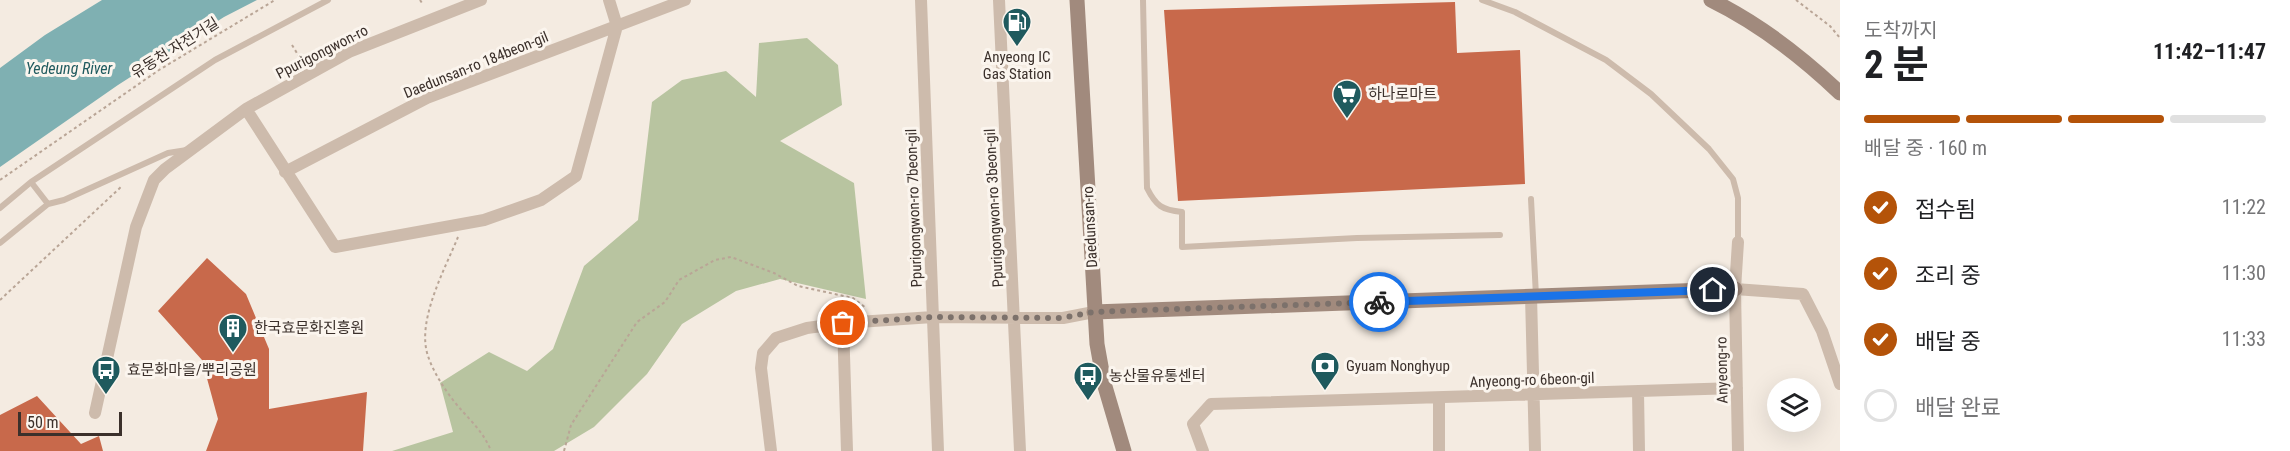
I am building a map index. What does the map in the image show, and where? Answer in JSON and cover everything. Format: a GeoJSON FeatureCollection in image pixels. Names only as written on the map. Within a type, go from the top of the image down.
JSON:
{"type":"FeatureCollection","features":[{"type":"Feature","properties":{"kind":"main road","name":"Daedunsan-ro"},"geometry":{"type":"LineString","coordinates":[[1077,0],[1094,312],[1104,383],[1124,451]]}},
{"type":"Feature","properties":{"kind":"main road"},"geometry":{"type":"LineString","coordinates":[[1711,0],[1744,16],[1784,42],[1840,93]]}},
{"type":"Feature","properties":{"kind":"main road"},"geometry":{"type":"LineString","coordinates":[[1094,312],[1735,289]]}},
{"type":"Feature","properties":{"kind":"street","name":"Ppurigongwon-ro"},"geometry":{"type":"LineString","coordinates":[[95,413],[128,256],[142,206],[154,180],[188,150],[246,110],[349,52],[481,0]]}},
{"type":"Feature","properties":{"kind":"street"},"geometry":{"type":"LineString","coordinates":[[246,110],[335,247],[484,220],[541,200],[576,176],[617,26],[609,0]]}},
{"type":"Feature","properties":{"kind":"street","name":"Daedunsan-ro 184beon-gil"},"geometry":{"type":"LineString","coordinates":[[285,172],[427,98],[685,0]]}},
{"type":"Feature","properties":{"kind":"street","name":"Ppurigongwon-ro 7beon-gil"},"geometry":{"type":"LineString","coordinates":[[921,0],[938,451]]}},
{"type":"Feature","properties":{"kind":"street","name":"Ppurigongwon-ro 3beon-gil"},"geometry":{"type":"LineString","coordinates":[[999,0],[1020,451]]}},
{"type":"Feature","properties":{"kind":"street","name":"Anyeong-ro"},"geometry":{"type":"LineString","coordinates":[[1738,242],[1735,289],[1738,451]]}},
{"type":"Feature","properties":{"kind":"street"},"geometry":{"type":"LineString","coordinates":[[1735,289],[1803,294],[1822,331],[1840,384]]}},
{"type":"Feature","properties":{"kind":"street"},"geometry":{"type":"LineString","coordinates":[[1533,296],[1535,451]]}},
{"type":"Feature","properties":{"kind":"street"},"geometry":{"type":"LineString","coordinates":[[771,451],[761,368],[763,353],[776,338],[807,328],[843,323],[933,317],[1062,318],[1094,312]]}},
{"type":"Feature","properties":{"kind":"street"},"geometry":{"type":"LineString","coordinates":[[843,323],[847,451]]}},
{"type":"Feature","properties":{"kind":"street","name":"Anyeong-ro 6beon-gil"},"geometry":{"type":"LineString","coordinates":[[1203,451],[1193,424],[1211,404],[1737,388]]}},
{"type":"Feature","properties":{"kind":"street"},"geometry":{"type":"LineString","coordinates":[[1638,392],[1639,451]]}},
{"type":"Feature","properties":{"kind":"street"},"geometry":{"type":"LineString","coordinates":[[1439,398],[1439,451]]}},
{"type":"Feature","properties":{"kind":"lane"},"geometry":{"type":"LineString","coordinates":[[0,208],[31,182],[215,60],[328,0]]}},
{"type":"Feature","properties":{"kind":"lane"},"geometry":{"type":"LineString","coordinates":[[1143,0],[1148,188],[1154,202],[1163,210],[1182,212],[1182,247],[1358,238],[1500,235]]}},
{"type":"Feature","properties":{"kind":"lane"},"geometry":{"type":"LineString","coordinates":[[1482,0],[1515,12],[1606,60],[1659,102],[1709,149],[1733,179],[1738,198],[1738,242]]}},
{"type":"Feature","properties":{"kind":"lane"},"geometry":{"type":"LineString","coordinates":[[0,243],[48,204],[64,200],[168,153],[188,150]]}},
{"type":"Feature","properties":{"kind":"lane"},"geometry":{"type":"LineString","coordinates":[[31,182],[48,204]]}},
{"type":"Feature","properties":{"kind":"lane"},"geometry":{"type":"LineString","coordinates":[[1532,199],[1533,296]]}},
{"type":"Feature","properties":{"kind":"path","name":"유동천 자전거길"},"geometry":{"type":"LineString","coordinates":[[0,180],[159,70],[275,0]]}},
{"type":"Feature","properties":{"kind":"path"},"geometry":{"type":"LineString","coordinates":[[1798,1],[1840,38]]}},
{"type":"Feature","properties":{"kind":"path"},"geometry":{"type":"LineString","coordinates":[[292,45],[300,58]]}},
{"type":"Feature","properties":{"kind":"path"},"geometry":{"type":"LineString","coordinates":[[0,300],[123,185]]}},
{"type":"Feature","properties":{"kind":"path"},"geometry":{"type":"LineString","coordinates":[[464,224],[431,301],[426,350],[433,369],[450,395],[480,429],[491,451]]}},
{"type":"Feature","properties":{"kind":"path"},"geometry":{"type":"LineString","coordinates":[[564,451],[572,425],[637,322],[665,302],[679,280],[716,260],[731,257],[798,286],[854,298],[865,306],[875,321]]}},
{"type":"Feature","properties":{"kind":"green space"},"geometry":{"type":"Polygon","coordinates":[[[807,38],[838,65],[842,105],[780,141],[854,183],[866,299],[780,279],[736,291],[682,324],[647,374],[594,427],[554,451],[392,451],[453,432],[440,383],[489,352],[527,371],[553,349],[584,266],[638,220],[652,102],[682,80],[726,71],[756,97],[759,43],[807,38]]]}},
{"type":"Feature","properties":{"kind":"water","name":"Yedeung River"},"geometry":{"type":"Polygon","coordinates":[[[102,0],[257,0],[224,17],[118,85],[0,167],[0,68],[45,35],[102,0]]]}},
{"type":"Feature","properties":{"kind":"building","name":"하나로마트"},"geometry":{"type":"Polygon","coordinates":[[[1455,2],[1457,53],[1520,50],[1525,184],[1178,201],[1164,10],[1455,2]]]}},
{"type":"Feature","properties":{"kind":"building","name":"한국효문화진흥원"},"geometry":{"type":"Polygon","coordinates":[[[207,258],[246,294],[269,349],[269,409],[367,392],[363,451],[206,451],[218,419],[202,360],[158,311],[207,258]]]}},
{"type":"Feature","properties":{"kind":"building"},"geometry":{"type":"Polygon","coordinates":[[[37,396],[81,444],[99,436],[103,451],[0,451],[0,415],[37,396]]]}},
{"type":"Feature","properties":{"kind":"way so far"},"geometry":{"type":"LineString","coordinates":[[843,323],[933,317],[1062,318],[1094,312],[1379,302]]}},
{"type":"Feature","properties":{"kind":"place","name":"Anyeong IC Gas Station"},"geometry":{"type":"Point","coordinates":[1017,48]}},
{"type":"Feature","properties":{"kind":"place","name":"하나로마트"},"geometry":{"type":"Point","coordinates":[1347,120]}},
{"type":"Feature","properties":{"kind":"place","name":"한국효문화진흥원"},"geometry":{"type":"Point","coordinates":[233,354]}},
{"type":"Feature","properties":{"kind":"place","name":"Gyuam Nonghyup"},"geometry":{"type":"Point","coordinates":[1325,392]}},
{"type":"Feature","properties":{"kind":"place","name":"효문화마을/뿌리공원"},"geometry":{"type":"Point","coordinates":[106,396]}},
{"type":"Feature","properties":{"kind":"place","name":"농산물유통센터"},"geometry":{"type":"Point","coordinates":[1088,402]}},
{"type":"Feature","properties":{"kind":"route"},"geometry":{"type":"LineString","coordinates":[[1379,302],[1713,290]]}}]}
